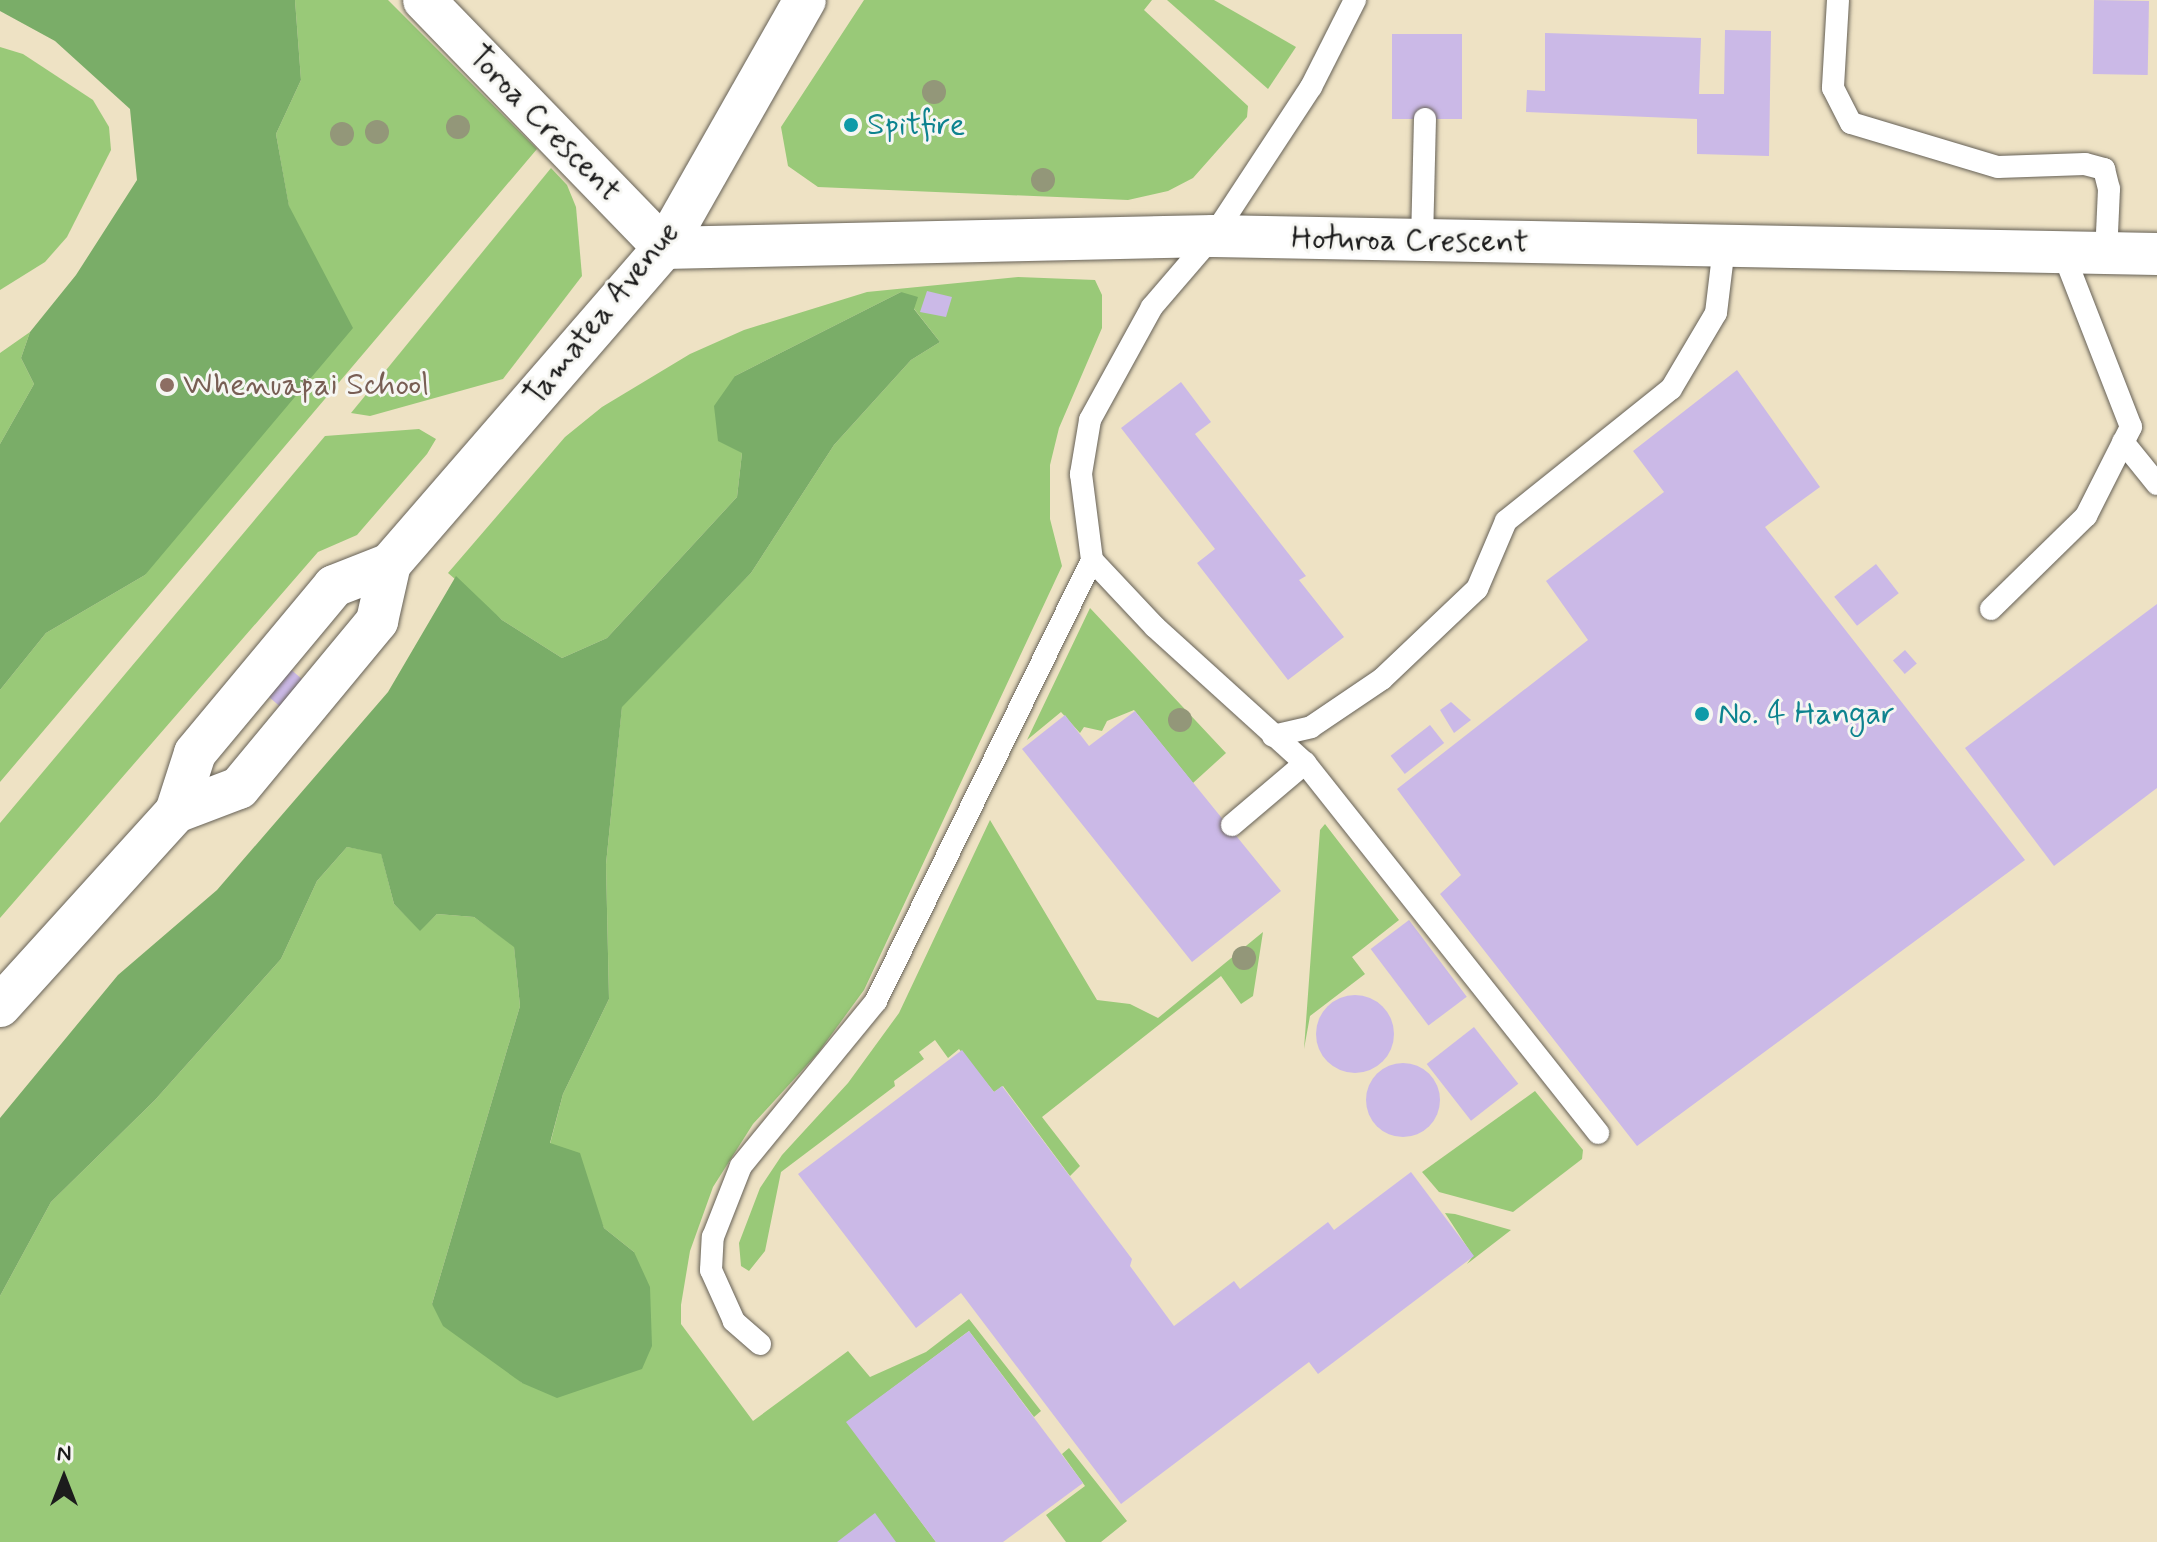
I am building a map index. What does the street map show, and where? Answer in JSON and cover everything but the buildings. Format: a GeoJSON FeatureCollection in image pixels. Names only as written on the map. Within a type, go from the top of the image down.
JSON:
{"type":"FeatureCollection","features":[{"type":"Feature","properties":{"kind":"street","name":"Toroa Crescent"},"geometry":{"type":"LineString","coordinates":[[424,0],[664,248]]}},
{"type":"Feature","properties":{"kind":"street","name":"Tamatea Avenue"},"geometry":{"type":"LineString","coordinates":[[0,1006],[176,812],[195,753],[334,586],[390,564],[664,248],[805,0]]}},
{"type":"Feature","properties":{"kind":"street","name":"Hoturoa Crescent"},"geometry":{"type":"LineString","coordinates":[[664,248],[1213,236],[2157,254]]}},
{"type":"Feature","properties":{"kind":"street","name":"Tamatea Avenue"},"geometry":{"type":"LineString","coordinates":[[176,812],[239,788],[293,726],[377,621],[390,564]]}},
{"type":"Feature","properties":{"kind":"lane"},"geometry":{"type":"LineString","coordinates":[[760,1344],[734,1321],[711,1270],[713,1237],[741,1166],[876,1001],[1092,560],[1081,474],[1090,420],[1152,307],[1213,236],[1311,87],[1355,0]]}},
{"type":"Feature","properties":{"kind":"lane"},"geometry":{"type":"LineString","coordinates":[[1838,0],[1833,88],[1851,123],[1998,167],[2085,164],[2104,169],[2109,189],[2106,254]]}},
{"type":"Feature","properties":{"kind":"lane"},"geometry":{"type":"LineString","coordinates":[[1422,241],[1425,119]]}},
{"type":"Feature","properties":{"kind":"lane"},"geometry":{"type":"LineString","coordinates":[[1273,736],[1311,727],[1382,679],[1477,589],[1506,521],[1671,389],[1716,313],[1724,247]]}},
{"type":"Feature","properties":{"kind":"lane"},"geometry":{"type":"LineString","coordinates":[[1991,609],[2086,516],[2131,427],[2063,253]]}},
{"type":"Feature","properties":{"kind":"lane"},"geometry":{"type":"LineString","coordinates":[[2123,442],[2157,484]]}},
{"type":"Feature","properties":{"kind":"lane"},"geometry":{"type":"LineString","coordinates":[[1092,560],[1155,627],[1305,763],[1598,1133]]}},
{"type":"Feature","properties":{"kind":"lane"},"geometry":{"type":"LineString","coordinates":[[1232,825],[1305,763]]}},
{"type":"Feature","properties":{"kind":"green space"},"geometry":{"type":"Polygon","coordinates":[[[0,0],[295,0],[301,80],[276,134],[289,206],[353,328],[145,575],[46,633],[0,690],[0,444],[34,384],[21,358],[30,332],[76,275],[137,180],[130,109],[55,41],[0,11],[0,0]]]}},
{"type":"Feature","properties":{"kind":"green space"},"geometry":{"type":"Polygon","coordinates":[[[295,0],[388,0],[537,149],[0,782],[0,690],[46,633],[145,575],[309,253],[289,207],[276,134],[301,80],[295,0]]]}},
{"type":"Feature","properties":{"kind":"green space"},"geometry":{"type":"Polygon","coordinates":[[[864,0],[1152,0],[1144,10],[1248,106],[1247,117],[1193,178],[1168,191],[1128,200],[818,187],[788,166],[781,127],[864,0]]]}},
{"type":"Feature","properties":{"kind":"green space"},"geometry":{"type":"Polygon","coordinates":[[[1167,0],[1214,0],[1296,47],[1268,89],[1167,0]]]}},
{"type":"Feature","properties":{"kind":"green space"},"geometry":{"type":"Polygon","coordinates":[[[0,47],[23,54],[93,100],[109,127],[111,150],[67,237],[45,262],[0,290],[0,47]]]}},
{"type":"Feature","properties":{"kind":"green space"},"geometry":{"type":"Polygon","coordinates":[[[551,168],[567,185],[576,207],[582,276],[503,379],[370,416],[351,413],[551,168]]]}},
{"type":"Feature","properties":{"kind":"green space"},"geometry":{"type":"Polygon","coordinates":[[[1018,277],[1095,280],[1102,295],[1102,328],[1059,428],[1050,465],[1050,519],[1062,566],[864,990],[818,1053],[753,1124],[713,1187],[690,1251],[681,1305],[681,1324],[753,1421],[848,1351],[870,1377],[926,1352],[969,1319],[1041,1411],[1034,1417],[969,1331],[847,1422],[936,1542],[0,1542],[0,1296],[51,1202],[155,1100],[281,959],[317,881],[347,847],[381,853],[394,904],[420,930],[437,914],[474,917],[514,946],[520,1006],[432,1304],[522,1383],[634,1252],[604,1228],[592,1199],[550,1144],[563,1094],[609,999],[606,864],[622,706],[751,573],[834,445],[911,360],[940,342],[901,292],[735,376],[742,453],[737,497],[607,638],[562,658],[502,620],[448,573],[565,437],[602,407],[690,354],[744,330],[867,292],[1018,277]]]}},
{"type":"Feature","properties":{"kind":"green space"},"geometry":{"type":"Polygon","coordinates":[[[901,292],[918,297],[914,309],[940,342],[911,360],[834,445],[751,573],[622,707],[606,864],[609,999],[563,1094],[550,1143],[580,1153],[604,1228],[634,1252],[650,1287],[652,1346],[642,1369],[557,1398],[522,1383],[443,1326],[432,1304],[520,1006],[514,947],[474,917],[437,914],[420,931],[394,904],[381,854],[347,847],[317,881],[281,959],[155,1100],[51,1202],[0,1296],[0,1118],[118,975],[217,890],[388,692],[456,576],[502,620],[562,658],[607,638],[737,497],[742,453],[718,441],[714,406],[735,376],[901,292]]]}},
{"type":"Feature","properties":{"kind":"green space"},"geometry":{"type":"Polygon","coordinates":[[[30,332],[21,358],[34,384],[0,444],[0,353],[30,332]]]}},
{"type":"Feature","properties":{"kind":"green space"},"geometry":{"type":"Polygon","coordinates":[[[419,429],[436,439],[427,454],[357,535],[318,552],[0,918],[0,823],[325,436],[419,429]]]}},
{"type":"Feature","properties":{"kind":"green space"},"geometry":{"type":"Polygon","coordinates":[[[1090,608],[1226,753],[1193,783],[1134,710],[1107,721],[1102,731],[1084,727],[1080,733],[1061,712],[1027,740],[1090,608]]]}},
{"type":"Feature","properties":{"kind":"green space"},"geometry":{"type":"Polygon","coordinates":[[[990,820],[1097,1000],[1130,1004],[1158,1018],[1263,932],[1253,996],[1241,1004],[1221,976],[1042,1117],[1080,1166],[1070,1176],[1003,1086],[994,1092],[959,1049],[948,1058],[935,1040],[919,1052],[924,1059],[894,1081],[895,1086],[781,1172],[765,1251],[749,1271],[741,1266],[739,1243],[760,1188],[782,1155],[848,1083],[899,1013],[990,820]]]}},
{"type":"Feature","properties":{"kind":"green space"},"geometry":{"type":"Polygon","coordinates":[[[1325,824],[1399,920],[1352,957],[1365,974],[1310,1016],[1304,1049],[1320,830],[1325,824]]]}},
{"type":"Feature","properties":{"kind":"green space"},"geometry":{"type":"Polygon","coordinates":[[[1535,1091],[1583,1150],[1582,1159],[1513,1212],[1439,1192],[1422,1172],[1535,1091]]]}},
{"type":"Feature","properties":{"kind":"green space"},"geometry":{"type":"Polygon","coordinates":[[[1445,1213],[1511,1230],[1467,1264],[1473,1256],[1445,1213]]]}},
{"type":"Feature","properties":{"kind":"green space"},"geometry":{"type":"Polygon","coordinates":[[[1069,1448],[1127,1521],[1101,1542],[1066,1542],[1046,1515],[1085,1486],[1062,1454],[1069,1448]]]}},
{"type":"Feature","properties":{"kind":"place","name":"Spitfire"},"geometry":{"type":"Point","coordinates":[851,125]}},
{"type":"Feature","properties":{"kind":"place","name":"Whenuapai School"},"geometry":{"type":"Point","coordinates":[167,385]}},
{"type":"Feature","properties":{"kind":"place","name":"No. 4 Hangar"},"geometry":{"type":"Point","coordinates":[1702,714]}}]}
